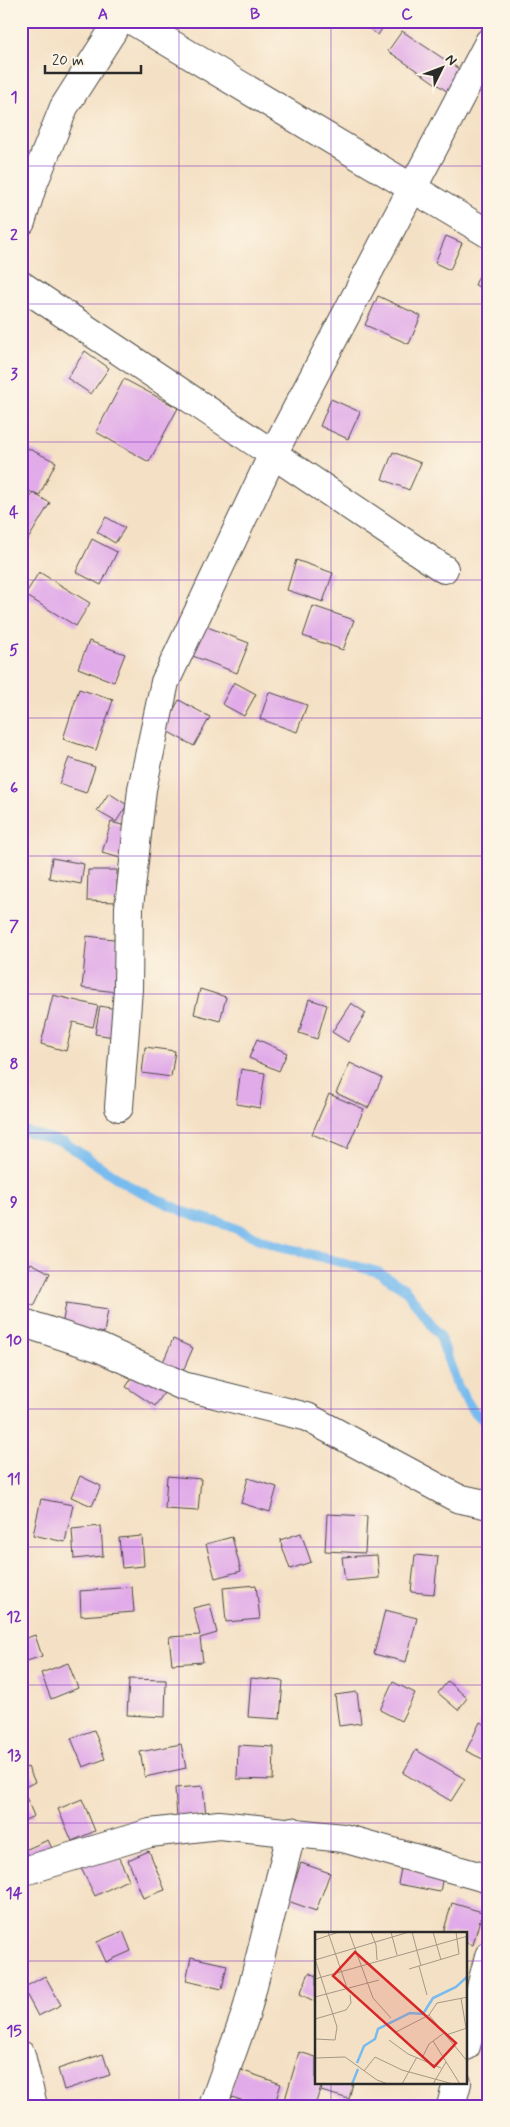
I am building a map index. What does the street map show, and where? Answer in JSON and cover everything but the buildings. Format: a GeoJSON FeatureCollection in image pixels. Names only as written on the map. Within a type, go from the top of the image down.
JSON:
{"type":"FeatureCollection","features":[{"type":"Feature","properties":{"kind":"street"},"geometry":{"type":"LineString","coordinates":[[21,222],[32,188],[64,106],[119,21]]}},
{"type":"Feature","properties":{"kind":"street"},"geometry":{"type":"LineString","coordinates":[[133,21],[489,234]]}},
{"type":"Feature","properties":{"kind":"street"},"geometry":{"type":"LineString","coordinates":[[118,1107],[128,990],[129,907],[141,798],[165,682],[273,454],[489,42]]}},
{"type":"Feature","properties":{"kind":"street"},"geometry":{"type":"LineString","coordinates":[[21,285],[444,569]]}},
{"type":"Feature","properties":{"kind":"street"},"geometry":{"type":"LineString","coordinates":[[21,1322],[100,1348],[183,1386],[308,1417],[457,1498],[489,1505]]}},
{"type":"Feature","properties":{"kind":"street"},"geometry":{"type":"LineString","coordinates":[[21,1872],[150,1833],[219,1825],[292,1831],[343,1838],[489,1879]]}},
{"type":"Feature","properties":{"kind":"street"},"geometry":{"type":"LineString","coordinates":[[213,2106],[246,2013],[292,1831]]}},
{"type":"Feature","properties":{"kind":"street"},"geometry":{"type":"LineString","coordinates":[[468,2038],[489,1956]]}},
{"type":"Feature","properties":{"kind":"street"},"geometry":{"type":"LineString","coordinates":[[21,2055],[33,2106]]}},
{"type":"Feature","properties":{"kind":"street"},"geometry":{"type":"LineString","coordinates":[[451,2106],[457,2084]]}},
{"type":"Feature","properties":{"kind":"waterway"},"geometry":{"type":"LineString","coordinates":[[21,1130],[65,1143],[129,1186],[187,1213],[227,1225],[272,1244],[378,1272],[405,1289],[440,1336],[457,1385],[473,1411],[489,1424]]}}]}
